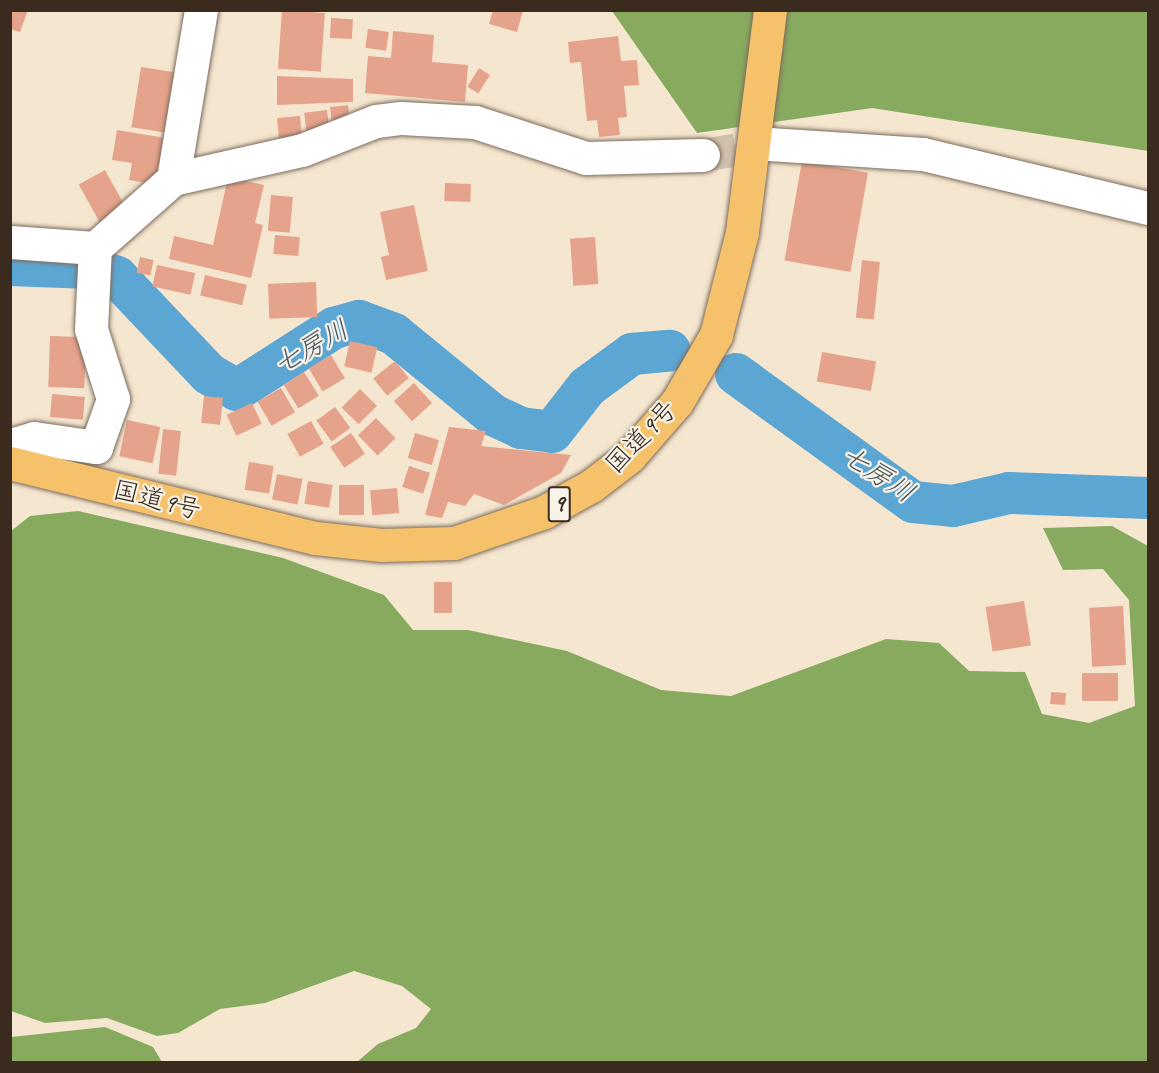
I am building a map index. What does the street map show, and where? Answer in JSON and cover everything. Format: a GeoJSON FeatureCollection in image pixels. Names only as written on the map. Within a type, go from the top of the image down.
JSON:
{"type":"FeatureCollection","features":[{"type":"Feature","properties":{"kind":"highway","name":"国道9号"},"geometry":{"type":"LineString","coordinates":[[10,464],[315,538],[382,545],[454,543],[533,517],[591,486],[629,457],[677,402],[716,336],[742,232],[770,10]]}},
{"type":"Feature","properties":{"kind":"street"},"geometry":{"type":"LineString","coordinates":[[173,179],[187,119],[201,10]]}},
{"type":"Feature","properties":{"kind":"street"},"geometry":{"type":"LineString","coordinates":[[10,242],[95,248],[173,179],[302,150],[376,121],[401,118],[475,122],[586,158],[703,155]]}},
{"type":"Feature","properties":{"kind":"street"},"geometry":{"type":"LineString","coordinates":[[769,144],[923,154],[1149,208]]}},
{"type":"Feature","properties":{"kind":"street"},"geometry":{"type":"LineString","coordinates":[[10,445],[34,438],[96,447],[113,399],[91,329],[95,248]]}},
{"type":"Feature","properties":{"kind":"green space"},"geometry":{"type":"Polygon","coordinates":[[[612,11],[1148,11],[1148,151],[872,108],[697,133],[612,11]]]}},
{"type":"Feature","properties":{"kind":"green space"},"geometry":{"type":"Polygon","coordinates":[[[78,511],[283,558],[384,595],[413,630],[468,630],[567,651],[661,690],[731,696],[886,639],[939,643],[969,671],[1025,672],[1042,714],[1089,723],[1135,706],[1129,600],[1103,569],[1063,570],[1043,528],[1112,526],[1148,546],[1148,1062],[357,1062],[378,1044],[416,1028],[431,1009],[402,986],[354,971],[265,1003],[220,1009],[178,1033],[157,1036],[107,1018],[45,1023],[11,1011],[11,531],[30,516],[78,511]]]}},
{"type":"Feature","properties":{"kind":"green space"},"geometry":{"type":"Polygon","coordinates":[[[105,1027],[153,1047],[162,1062],[11,1062],[11,1037],[105,1027]]]}},
{"type":"Feature","properties":{"kind":"building"},"geometry":{"type":"Polygon","coordinates":[[[10,10],[28,10],[20,32],[10,29],[10,10]]]}},
{"type":"Feature","properties":{"kind":"building"},"geometry":{"type":"Polygon","coordinates":[[[282,10],[325,13],[321,72],[278,69],[282,10]]]}},
{"type":"Feature","properties":{"kind":"building"},"geometry":{"type":"Polygon","coordinates":[[[493,10],[523,10],[517,32],[489,24],[493,10]]]}},
{"type":"Feature","properties":{"kind":"building"},"geometry":{"type":"Polygon","coordinates":[[[331,18],[353,19],[352,39],[330,38],[331,18]]]}},
{"type":"Feature","properties":{"kind":"building"},"geometry":{"type":"Polygon","coordinates":[[[368,29],[389,32],[386,51],[365,48],[368,29]]]}},
{"type":"Feature","properties":{"kind":"building"},"geometry":{"type":"Polygon","coordinates":[[[393,31],[434,35],[432,62],[468,65],[465,102],[365,93],[368,56],[391,58],[393,31]]]}},
{"type":"Feature","properties":{"kind":"building"},"geometry":{"type":"Polygon","coordinates":[[[618,36],[621,61],[637,60],[639,85],[624,86],[627,117],[618,118],[620,135],[599,137],[597,120],[587,121],[581,62],[570,63],[568,42],[618,36]]]}},
{"type":"Feature","properties":{"kind":"building"},"geometry":{"type":"Polygon","coordinates":[[[141,67],[180,73],[170,133],[131,127],[141,67]]]}},
{"type":"Feature","properties":{"kind":"building"},"geometry":{"type":"Polygon","coordinates":[[[479,68],[490,75],[478,94],[467,87],[479,68]]]}},
{"type":"Feature","properties":{"kind":"building"},"geometry":{"type":"Polygon","coordinates":[[[277,76],[353,79],[353,102],[277,105],[277,76]]]}},
{"type":"Feature","properties":{"kind":"building"},"geometry":{"type":"Polygon","coordinates":[[[348,105],[350,123],[332,125],[330,107],[348,105]]]}},
{"type":"Feature","properties":{"kind":"building"},"geometry":{"type":"Polygon","coordinates":[[[327,110],[330,136],[307,139],[304,113],[327,110]]]}},
{"type":"Feature","properties":{"kind":"building"},"geometry":{"type":"Polygon","coordinates":[[[300,116],[302,140],[279,142],[277,118],[300,116]]]}},
{"type":"Feature","properties":{"kind":"building"},"geometry":{"type":"Polygon","coordinates":[[[117,130],[166,138],[159,185],[129,180],[132,163],[112,160],[117,130]]]}},
{"type":"Feature","properties":{"kind":"building"},"geometry":{"type":"Polygon","coordinates":[[[802,161],[868,173],[850,272],[784,260],[802,161]]]}},
{"type":"Feature","properties":{"kind":"building"},"geometry":{"type":"Polygon","coordinates":[[[105,170],[127,210],[101,225],[79,185],[105,170]]]}},
{"type":"Feature","properties":{"kind":"building"},"geometry":{"type":"Polygon","coordinates":[[[228,177],[264,185],[255,223],[263,225],[251,278],[169,259],[174,236],[213,245],[228,177]]]}},
{"type":"Feature","properties":{"kind":"building"},"geometry":{"type":"Polygon","coordinates":[[[445,183],[471,184],[470,202],[444,201],[445,183]]]}},
{"type":"Feature","properties":{"kind":"building"},"geometry":{"type":"Polygon","coordinates":[[[271,195],[293,197],[290,233],[268,231],[271,195]]]}},
{"type":"Feature","properties":{"kind":"building"},"geometry":{"type":"Polygon","coordinates":[[[414,205],[428,271],[386,280],[381,257],[389,255],[380,212],[414,205]]]}},
{"type":"Feature","properties":{"kind":"building"},"geometry":{"type":"Polygon","coordinates":[[[275,235],[300,237],[298,256],[273,254],[275,235]]]}},
{"type":"Feature","properties":{"kind":"building"},"geometry":{"type":"Polygon","coordinates":[[[595,237],[598,284],[573,286],[570,239],[595,237]]]}},
{"type":"Feature","properties":{"kind":"building"},"geometry":{"type":"Polygon","coordinates":[[[140,257],[154,260],[150,276],[137,273],[140,257]]]}},
{"type":"Feature","properties":{"kind":"building"},"geometry":{"type":"Polygon","coordinates":[[[862,260],[880,262],[874,320],[856,318],[862,260]]]}},
{"type":"Feature","properties":{"kind":"building"},"geometry":{"type":"Polygon","coordinates":[[[157,265],[195,273],[191,295],[152,287],[157,265]]]}},
{"type":"Feature","properties":{"kind":"building"},"geometry":{"type":"Polygon","coordinates":[[[205,275],[247,285],[242,305],[200,295],[205,275]]]}},
{"type":"Feature","properties":{"kind":"building"},"geometry":{"type":"Polygon","coordinates":[[[316,282],[317,317],[269,319],[268,284],[316,282]]]}},
{"type":"Feature","properties":{"kind":"building"},"geometry":{"type":"Polygon","coordinates":[[[50,336],[86,337],[84,388],[48,387],[50,336]]]}},
{"type":"Feature","properties":{"kind":"building"},"geometry":{"type":"Polygon","coordinates":[[[350,341],[377,347],[371,373],[344,366],[350,341]]]}},
{"type":"Feature","properties":{"kind":"building"},"geometry":{"type":"Polygon","coordinates":[[[822,352],[876,362],[871,391],[817,382],[822,352]]]}},
{"type":"Feature","properties":{"kind":"building"},"geometry":{"type":"Polygon","coordinates":[[[331,355],[345,378],[323,392],[309,368],[331,355]]]}},
{"type":"Feature","properties":{"kind":"building"},"geometry":{"type":"Polygon","coordinates":[[[395,361],[409,378],[387,396],[373,379],[395,361]]]}},
{"type":"Feature","properties":{"kind":"building"},"geometry":{"type":"Polygon","coordinates":[[[304,372],[319,396],[298,408],[284,385],[304,372]]]}},
{"type":"Feature","properties":{"kind":"building"},"geometry":{"type":"Polygon","coordinates":[[[414,383],[432,403],[412,421],[394,401],[414,383]]]}},
{"type":"Feature","properties":{"kind":"building"},"geometry":{"type":"Polygon","coordinates":[[[281,388],[295,412],[272,426],[258,402],[281,388]]]}},
{"type":"Feature","properties":{"kind":"building"},"geometry":{"type":"Polygon","coordinates":[[[360,389],[377,406],[359,424],[342,407],[360,389]]]}},
{"type":"Feature","properties":{"kind":"building"},"geometry":{"type":"Polygon","coordinates":[[[52,394],[85,397],[83,420],[50,417],[52,394]]]}},
{"type":"Feature","properties":{"kind":"building"},"geometry":{"type":"Polygon","coordinates":[[[204,396],[223,398],[220,425],[201,423],[204,396]]]}},
{"type":"Feature","properties":{"kind":"building"},"geometry":{"type":"Polygon","coordinates":[[[252,403],[262,424],[236,436],[227,415],[252,403]]]}},
{"type":"Feature","properties":{"kind":"building"},"geometry":{"type":"Polygon","coordinates":[[[335,407],[350,428],[332,442],[316,421],[335,407]]]}},
{"type":"Feature","properties":{"kind":"building"},"geometry":{"type":"Polygon","coordinates":[[[376,418],[395,438],[377,456],[358,435],[376,418]]]}},
{"type":"Feature","properties":{"kind":"building"},"geometry":{"type":"Polygon","coordinates":[[[127,420],[160,427],[153,463],[119,456],[127,420]]]}},
{"type":"Feature","properties":{"kind":"building"},"geometry":{"type":"Polygon","coordinates":[[[311,421],[324,444],[300,457],[287,434],[311,421]]]}},
{"type":"Feature","properties":{"kind":"building"},"geometry":{"type":"Polygon","coordinates":[[[449,427],[486,431],[481,446],[571,455],[561,473],[504,505],[474,494],[465,506],[448,502],[442,518],[425,515],[449,427]]]}},
{"type":"Feature","properties":{"kind":"building"},"geometry":{"type":"Polygon","coordinates":[[[163,429],[181,431],[176,476],[158,474],[163,429]]]}},
{"type":"Feature","properties":{"kind":"building"},"geometry":{"type":"Polygon","coordinates":[[[351,433],[365,454],[344,468],[330,447],[351,433]]]}},
{"type":"Feature","properties":{"kind":"building"},"geometry":{"type":"Polygon","coordinates":[[[415,433],[439,440],[432,465],[408,458],[415,433]]]}},
{"type":"Feature","properties":{"kind":"building"},"geometry":{"type":"Polygon","coordinates":[[[249,462],[274,466],[269,494],[245,490],[249,462]]]}},
{"type":"Feature","properties":{"kind":"building"},"geometry":{"type":"Polygon","coordinates":[[[409,466],[430,473],[423,494],[402,487],[409,466]]]}},
{"type":"Feature","properties":{"kind":"building"},"geometry":{"type":"Polygon","coordinates":[[[277,474],[303,479],[298,504],[272,500],[277,474]]]}},
{"type":"Feature","properties":{"kind":"building"},"geometry":{"type":"Polygon","coordinates":[[[308,481],[333,485],[329,508],[304,504],[308,481]]]}},
{"type":"Feature","properties":{"kind":"building"},"geometry":{"type":"Polygon","coordinates":[[[339,485],[364,485],[364,515],[339,515],[339,485]]]}},
{"type":"Feature","properties":{"kind":"building"},"geometry":{"type":"Polygon","coordinates":[[[397,488],[399,513],[372,515],[370,490],[397,488]]]}},
{"type":"Feature","properties":{"kind":"building"},"geometry":{"type":"Polygon","coordinates":[[[434,582],[452,582],[452,613],[434,613],[434,582]]]}},
{"type":"Feature","properties":{"kind":"building"},"geometry":{"type":"Polygon","coordinates":[[[1024,601],[1031,645],[993,652],[985,607],[1024,601]]]}},
{"type":"Feature","properties":{"kind":"building"},"geometry":{"type":"Polygon","coordinates":[[[1123,606],[1126,665],[1092,667],[1089,608],[1123,606]]]}},
{"type":"Feature","properties":{"kind":"building"},"geometry":{"type":"Polygon","coordinates":[[[1082,673],[1118,673],[1118,701],[1082,701],[1082,673]]]}},
{"type":"Feature","properties":{"kind":"building"},"geometry":{"type":"Polygon","coordinates":[[[1051,692],[1066,693],[1065,705],[1050,704],[1051,692]]]}},
{"type":"Feature","properties":{"kind":"waterway","name":"七房川"},"geometry":{"type":"LineString","coordinates":[[10,265],[90,268],[117,277],[209,374],[237,390],[334,328],[359,321],[394,334],[493,415],[521,428],[552,432],[587,387],[632,354],[670,351]]}},
{"type":"Feature","properties":{"kind":"waterway","name":"七房川"},"geometry":{"type":"LineString","coordinates":[[736,374],[913,502],[953,506],[1009,493],[1148,498]]}},
{"type":"Feature","properties":{"kind":"tunnel"},"geometry":{"type":"LineString","coordinates":[[703,155],[769,144]]}}]}
